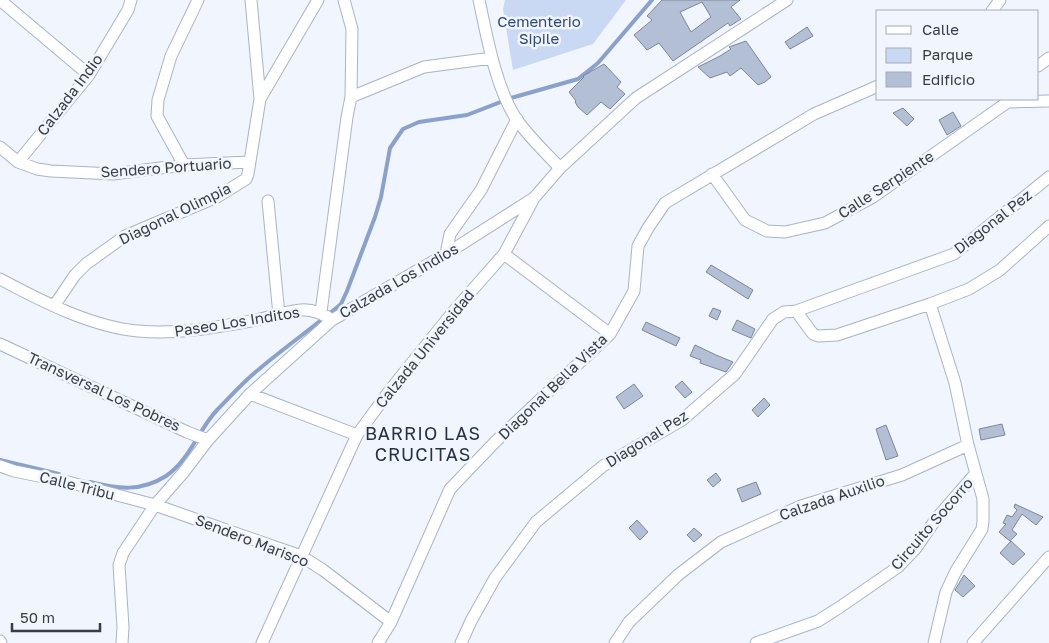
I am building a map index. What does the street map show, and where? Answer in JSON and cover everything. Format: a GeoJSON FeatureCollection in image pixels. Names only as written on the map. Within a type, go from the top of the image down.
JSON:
{"type":"FeatureCollection","features":[{"type":"Feature","properties":{"kind":"street"},"geometry":{"type":"LineString","coordinates":[[0,0],[89,75]]}},
{"type":"Feature","properties":{"kind":"street","name":"Calzada Indio"},"geometry":{"type":"LineString","coordinates":[[18,162],[89,75],[128,10],[130,0]]}},
{"type":"Feature","properties":{"kind":"street"},"geometry":{"type":"LineString","coordinates":[[184,166],[157,116],[158,100],[171,56],[198,0]]}},
{"type":"Feature","properties":{"kind":"street"},"geometry":{"type":"LineString","coordinates":[[251,0],[260,99]]}},
{"type":"Feature","properties":{"kind":"street","name":"Diagonal Olimpia"},"geometry":{"type":"LineString","coordinates":[[54,306],[75,275],[86,264],[126,236],[216,197],[246,179],[260,99],[318,0]]}},
{"type":"Feature","properties":{"kind":"street"},"geometry":{"type":"LineString","coordinates":[[321,312],[351,97],[352,29],[344,0]]}},
{"type":"Feature","properties":{"kind":"street"},"geometry":{"type":"LineString","coordinates":[[479,0],[492,58],[509,103],[517,119],[560,168]]}},
{"type":"Feature","properties":{"kind":"street","name":"Calzada Los Indios"},"geometry":{"type":"LineString","coordinates":[[122,643],[123,627],[119,565],[124,553],[155,505],[183,473],[205,438],[250,394],[332,320],[446,254],[534,198],[560,168],[636,98],[787,0]]}},
{"type":"Feature","properties":{"kind":"street"},"geometry":{"type":"LineString","coordinates":[[351,97],[424,67],[492,58]]}},
{"type":"Feature","properties":{"kind":"street","name":"Diagonal Bella Vista"},"geometry":{"type":"LineString","coordinates":[[378,643],[391,622],[450,489],[496,441],[610,334],[634,291],[638,246],[665,203],[814,114],[876,87]]}},
{"type":"Feature","properties":{"kind":"street"},"geometry":{"type":"LineString","coordinates":[[1010,100],[1049,101]]}},
{"type":"Feature","properties":{"kind":"street","name":"Calle Serpiente"},"geometry":{"type":"LineString","coordinates":[[712,174],[746,220],[767,231],[785,232],[825,223],[873,197],[1010,100]]}},
{"type":"Feature","properties":{"kind":"street"},"geometry":{"type":"LineString","coordinates":[[446,254],[450,234],[481,190],[517,119]]}},
{"type":"Feature","properties":{"kind":"street","name":"Sendero Portuario"},"geometry":{"type":"LineString","coordinates":[[0,147],[18,162],[37,169],[51,171],[113,174],[184,166],[249,162]]}},
{"type":"Feature","properties":{"kind":"street","name":"Diagonal Pez"},"geometry":{"type":"LineString","coordinates":[[461,643],[471,621],[496,578],[536,522],[603,466],[682,420],[735,374],[773,319],[784,312],[796,311],[954,254],[1049,178]]}},
{"type":"Feature","properties":{"kind":"street","name":"Calzada Universidad"},"geometry":{"type":"LineString","coordinates":[[262,643],[357,435],[430,340],[504,254],[534,198]]}},
{"type":"Feature","properties":{"kind":"street"},"geometry":{"type":"LineString","coordinates":[[268,201],[279,315]]}},
{"type":"Feature","properties":{"kind":"street"},"geometry":{"type":"LineString","coordinates":[[796,311],[813,334],[818,336],[837,335],[930,304],[969,290],[1000,270],[1049,226]]}},
{"type":"Feature","properties":{"kind":"street"},"geometry":{"type":"LineString","coordinates":[[504,254],[610,334]]}},
{"type":"Feature","properties":{"kind":"street","name":"Paseo Los Inditos"},"geometry":{"type":"LineString","coordinates":[[0,279],[54,306],[112,327],[137,331],[163,333],[220,327],[301,310],[321,312],[332,320]]}},
{"type":"Feature","properties":{"kind":"street","name":"Circuito Socorro"},"geometry":{"type":"LineString","coordinates":[[930,304],[955,383],[968,445],[983,499],[982,529],[956,571],[946,592],[934,643]]}},
{"type":"Feature","properties":{"kind":"street","name":"Transversal Los Pobres"},"geometry":{"type":"LineString","coordinates":[[0,344],[187,432],[205,438]]}},
{"type":"Feature","properties":{"kind":"street"},"geometry":{"type":"LineString","coordinates":[[250,394],[357,435]]}},
{"type":"Feature","properties":{"kind":"street","name":"Calzada Auxilio"},"geometry":{"type":"LineString","coordinates":[[615,643],[629,622],[678,575],[721,542],[801,506],[902,475],[968,445]]}},
{"type":"Feature","properties":{"kind":"street","name":"Calle Tribu"},"geometry":{"type":"LineString","coordinates":[[0,466],[155,505]]}},
{"type":"Feature","properties":{"kind":"street","name":"Circuito Socorro"},"geometry":{"type":"LineString","coordinates":[[756,643],[818,621],[898,567],[916,548],[936,519],[976,473]]}},
{"type":"Feature","properties":{"kind":"street","name":"Sendero Marisco"},"geometry":{"type":"LineString","coordinates":[[155,505],[301,556],[323,570],[391,622]]}},
{"type":"Feature","properties":{"kind":"street"},"geometry":{"type":"LineString","coordinates":[[973,643],[1049,557]]}},
{"type":"Feature","properties":{"kind":"green space","name":"Cementerio Sipile"},"geometry":{"type":"Polygon","coordinates":[[[505,0],[626,0],[593,44],[513,70],[503,9],[505,0]]]}},
{"type":"Feature","properties":{"kind":"building"},"geometry":{"type":"Polygon","coordinates":[[[662,0],[740,0],[731,7],[741,19],[730,26],[728,23],[673,61],[659,43],[647,50],[634,35],[652,20],[647,16],[662,0]],[[702,2],[680,12],[691,32],[711,17],[702,2]]]}},
{"type":"Feature","properties":{"kind":"building"},"geometry":{"type":"Polygon","coordinates":[[[807,27],[813,36],[790,49],[785,42],[807,27]]]}},
{"type":"Feature","properties":{"kind":"building"},"geometry":{"type":"Polygon","coordinates":[[[746,41],[771,77],[765,82],[758,85],[741,68],[730,76],[727,72],[710,78],[698,67],[731,49],[729,47],[746,41]]]}},
{"type":"Feature","properties":{"kind":"building"},"geometry":{"type":"Polygon","coordinates":[[[604,64],[621,82],[617,87],[625,94],[610,109],[601,102],[587,115],[578,107],[569,92],[583,76],[604,64]]]}},
{"type":"Feature","properties":{"kind":"building"},"geometry":{"type":"Polygon","coordinates":[[[903,108],[914,119],[907,126],[893,113],[903,108]]]}},
{"type":"Feature","properties":{"kind":"building"},"geometry":{"type":"Polygon","coordinates":[[[953,112],[961,126],[947,135],[939,120],[953,112]]]}},
{"type":"Feature","properties":{"kind":"building"},"geometry":{"type":"Polygon","coordinates":[[[711,265],[753,290],[748,299],[706,272],[711,265]]]}},
{"type":"Feature","properties":{"kind":"building"},"geometry":{"type":"Polygon","coordinates":[[[713,308],[721,311],[717,320],[709,316],[713,308]]]}},
{"type":"Feature","properties":{"kind":"building"},"geometry":{"type":"Polygon","coordinates":[[[737,320],[755,329],[751,338],[732,330],[737,320]]]}},
{"type":"Feature","properties":{"kind":"building"},"geometry":{"type":"Polygon","coordinates":[[[646,322],[680,338],[676,346],[642,330],[646,322]]]}},
{"type":"Feature","properties":{"kind":"building"},"geometry":{"type":"Polygon","coordinates":[[[695,345],[733,362],[726,372],[700,363],[701,360],[690,356],[695,345]]]}},
{"type":"Feature","properties":{"kind":"building"},"geometry":{"type":"Polygon","coordinates":[[[682,381],[692,392],[685,398],[675,387],[682,381]]]}},
{"type":"Feature","properties":{"kind":"building"},"geometry":{"type":"Polygon","coordinates":[[[634,384],[643,396],[624,409],[616,397],[634,384]]]}},
{"type":"Feature","properties":{"kind":"building"},"geometry":{"type":"Polygon","coordinates":[[[764,398],[770,405],[758,417],[752,410],[764,398]]]}},
{"type":"Feature","properties":{"kind":"building"},"geometry":{"type":"Polygon","coordinates":[[[1002,424],[1005,435],[981,440],[979,429],[1002,424]]]}},
{"type":"Feature","properties":{"kind":"building"},"geometry":{"type":"Polygon","coordinates":[[[886,425],[898,456],[886,460],[876,429],[886,425]]]}},
{"type":"Feature","properties":{"kind":"building"},"geometry":{"type":"Polygon","coordinates":[[[716,473],[721,480],[713,487],[707,480],[716,473]]]}},
{"type":"Feature","properties":{"kind":"building"},"geometry":{"type":"Polygon","coordinates":[[[756,482],[761,494],[742,502],[737,489],[756,482]]]}},
{"type":"Feature","properties":{"kind":"building"},"geometry":{"type":"Polygon","coordinates":[[[1015,504],[1043,517],[1036,525],[1022,514],[1012,530],[1017,534],[1010,541],[999,532],[1006,524],[1003,523],[1007,515],[1012,517],[1017,510],[1014,507],[1015,504]]]}},
{"type":"Feature","properties":{"kind":"building"},"geometry":{"type":"Polygon","coordinates":[[[637,520],[648,532],[640,540],[629,528],[637,520]]]}},
{"type":"Feature","properties":{"kind":"building"},"geometry":{"type":"Polygon","coordinates":[[[694,528],[702,535],[694,542],[687,535],[694,528]]]}},
{"type":"Feature","properties":{"kind":"building"},"geometry":{"type":"Polygon","coordinates":[[[1011,541],[1025,554],[1013,565],[1000,553],[1011,541]]]}},
{"type":"Feature","properties":{"kind":"building"},"geometry":{"type":"Polygon","coordinates":[[[964,575],[975,586],[963,597],[955,590],[964,575]]]}},
{"type":"Feature","properties":{"kind":"waterway"},"geometry":{"type":"LineString","coordinates":[[90,482],[129,488],[148,485],[166,476],[188,453],[210,418],[252,375],[341,304],[375,217],[381,197],[390,148],[403,129],[419,122],[467,115],[511,98],[578,79],[598,63],[652,0]]}},
{"type":"Feature","properties":{"kind":"waterway"},"geometry":{"type":"LineString","coordinates":[[0,460],[59,474]]}},
{"type":"Feature","properties":{"kind":"district","name":"BARRIO LAS CRUCITAS"},"geometry":{"type":"Point","coordinates":[423,444]}}]}
